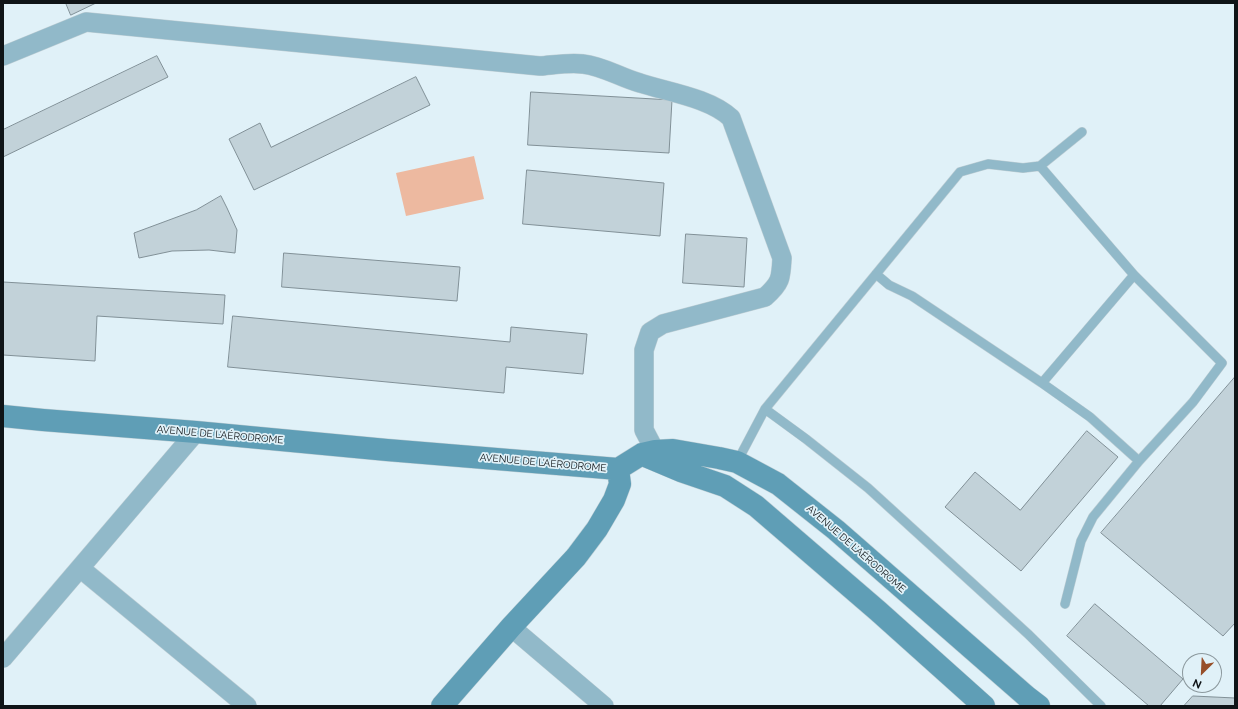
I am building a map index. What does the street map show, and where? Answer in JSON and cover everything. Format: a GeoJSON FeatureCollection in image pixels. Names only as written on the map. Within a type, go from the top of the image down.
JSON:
{"type":"FeatureCollection","features":[{"type":"Feature","properties":{"kind":"main road","name":"AVENUE DE L’AÉRODROME"},"geometry":{"type":"LineString","coordinates":[[3,416],[618,469],[648,453],[673,450],[737,462],[778,484],[836,530],[1039,706]]}},
{"type":"Feature","properties":{"kind":"main road"},"geometry":{"type":"LineString","coordinates":[[648,453],[681,471],[725,486],[756,506],[984,706]]}},
{"type":"Feature","properties":{"kind":"main road"},"geometry":{"type":"LineString","coordinates":[[442,706],[511,627],[576,557],[597,529],[614,500],[620,484],[618,469]]}},
{"type":"Feature","properties":{"kind":"street"},"geometry":{"type":"LineString","coordinates":[[3,56],[86,22],[540,66],[582,64],[604,69],[639,83],[688,96],[723,110],[731,118],[782,258],[781,276],[775,288],[765,297],[663,324],[650,332],[644,350],[644,430],[648,453]]}},
{"type":"Feature","properties":{"kind":"street"},"geometry":{"type":"LineString","coordinates":[[3,658],[196,432]]}},
{"type":"Feature","properties":{"kind":"street"},"geometry":{"type":"LineString","coordinates":[[80,568],[247,706]]}},
{"type":"Feature","properties":{"kind":"street"},"geometry":{"type":"LineString","coordinates":[[511,627],[604,706]]}},
{"type":"Feature","properties":{"kind":"lane"},"geometry":{"type":"LineString","coordinates":[[737,462],[765,409],[960,172],[988,164],[1023,168],[1040,166],[1082,132]]}},
{"type":"Feature","properties":{"kind":"lane"},"geometry":{"type":"LineString","coordinates":[[1040,166],[1134,275],[1222,363],[1194,402],[1138,461],[1093,517],[1081,541],[1065,604]]}},
{"type":"Feature","properties":{"kind":"lane"},"geometry":{"type":"LineString","coordinates":[[876,274],[889,285],[912,296],[1090,417],[1138,461]]}},
{"type":"Feature","properties":{"kind":"lane"},"geometry":{"type":"LineString","coordinates":[[1042,383],[1134,275]]}},
{"type":"Feature","properties":{"kind":"lane"},"geometry":{"type":"LineString","coordinates":[[765,409],[868,488],[1028,634],[1101,706]]}},
{"type":"Feature","properties":{"kind":"shaded area"},"geometry":{"type":"Polygon","coordinates":[[[474,156],[484,199],[406,216],[396,173],[474,156]]]}},
{"type":"Feature","properties":{"kind":"building"},"geometry":{"type":"Polygon","coordinates":[[[66,3],[96,3],[71,15],[66,3]]]}},
{"type":"Feature","properties":{"kind":"building"},"geometry":{"type":"Polygon","coordinates":[[[157,56],[168,77],[3,157],[3,130],[157,56]]]}},
{"type":"Feature","properties":{"kind":"building"},"geometry":{"type":"Polygon","coordinates":[[[416,77],[430,105],[254,190],[229,139],[260,123],[271,147],[416,77]]]}},
{"type":"Feature","properties":{"kind":"building"},"geometry":{"type":"Polygon","coordinates":[[[531,92],[672,100],[669,153],[528,145],[531,92]]]}},
{"type":"Feature","properties":{"kind":"building"},"geometry":{"type":"Polygon","coordinates":[[[527,170],[664,183],[660,236],[523,224],[527,170]]]}},
{"type":"Feature","properties":{"kind":"building"},"geometry":{"type":"Polygon","coordinates":[[[221,196],[237,230],[235,253],[209,250],[172,251],[139,258],[134,233],[196,210],[221,196]]]}},
{"type":"Feature","properties":{"kind":"building"},"geometry":{"type":"Polygon","coordinates":[[[686,234],[747,238],[744,287],[683,283],[686,234]]]}},
{"type":"Feature","properties":{"kind":"building"},"geometry":{"type":"Polygon","coordinates":[[[284,253],[460,267],[457,301],[282,287],[284,253]]]}},
{"type":"Feature","properties":{"kind":"building"},"geometry":{"type":"Polygon","coordinates":[[[3,282],[225,295],[223,324],[97,316],[95,361],[3,355],[3,282]]]}},
{"type":"Feature","properties":{"kind":"building"},"geometry":{"type":"Polygon","coordinates":[[[233,316],[510,342],[511,327],[587,334],[583,374],[506,367],[504,393],[228,367],[233,316]]]}},
{"type":"Feature","properties":{"kind":"building"},"geometry":{"type":"Polygon","coordinates":[[[1235,377],[1235,623],[1223,636],[1101,533],[1235,377]]]}},
{"type":"Feature","properties":{"kind":"building"},"geometry":{"type":"Polygon","coordinates":[[[1087,431],[1118,457],[1021,571],[945,507],[975,472],[1020,510],[1087,431]]]}},
{"type":"Feature","properties":{"kind":"building"},"geometry":{"type":"Polygon","coordinates":[[[1095,604],[1182,678],[1182,680],[1160,706],[1149,706],[1067,636],[1095,604]]]}},
{"type":"Feature","properties":{"kind":"building"},"geometry":{"type":"Polygon","coordinates":[[[1193,696],[1235,698],[1235,706],[1184,706],[1193,696]]]}}]}
